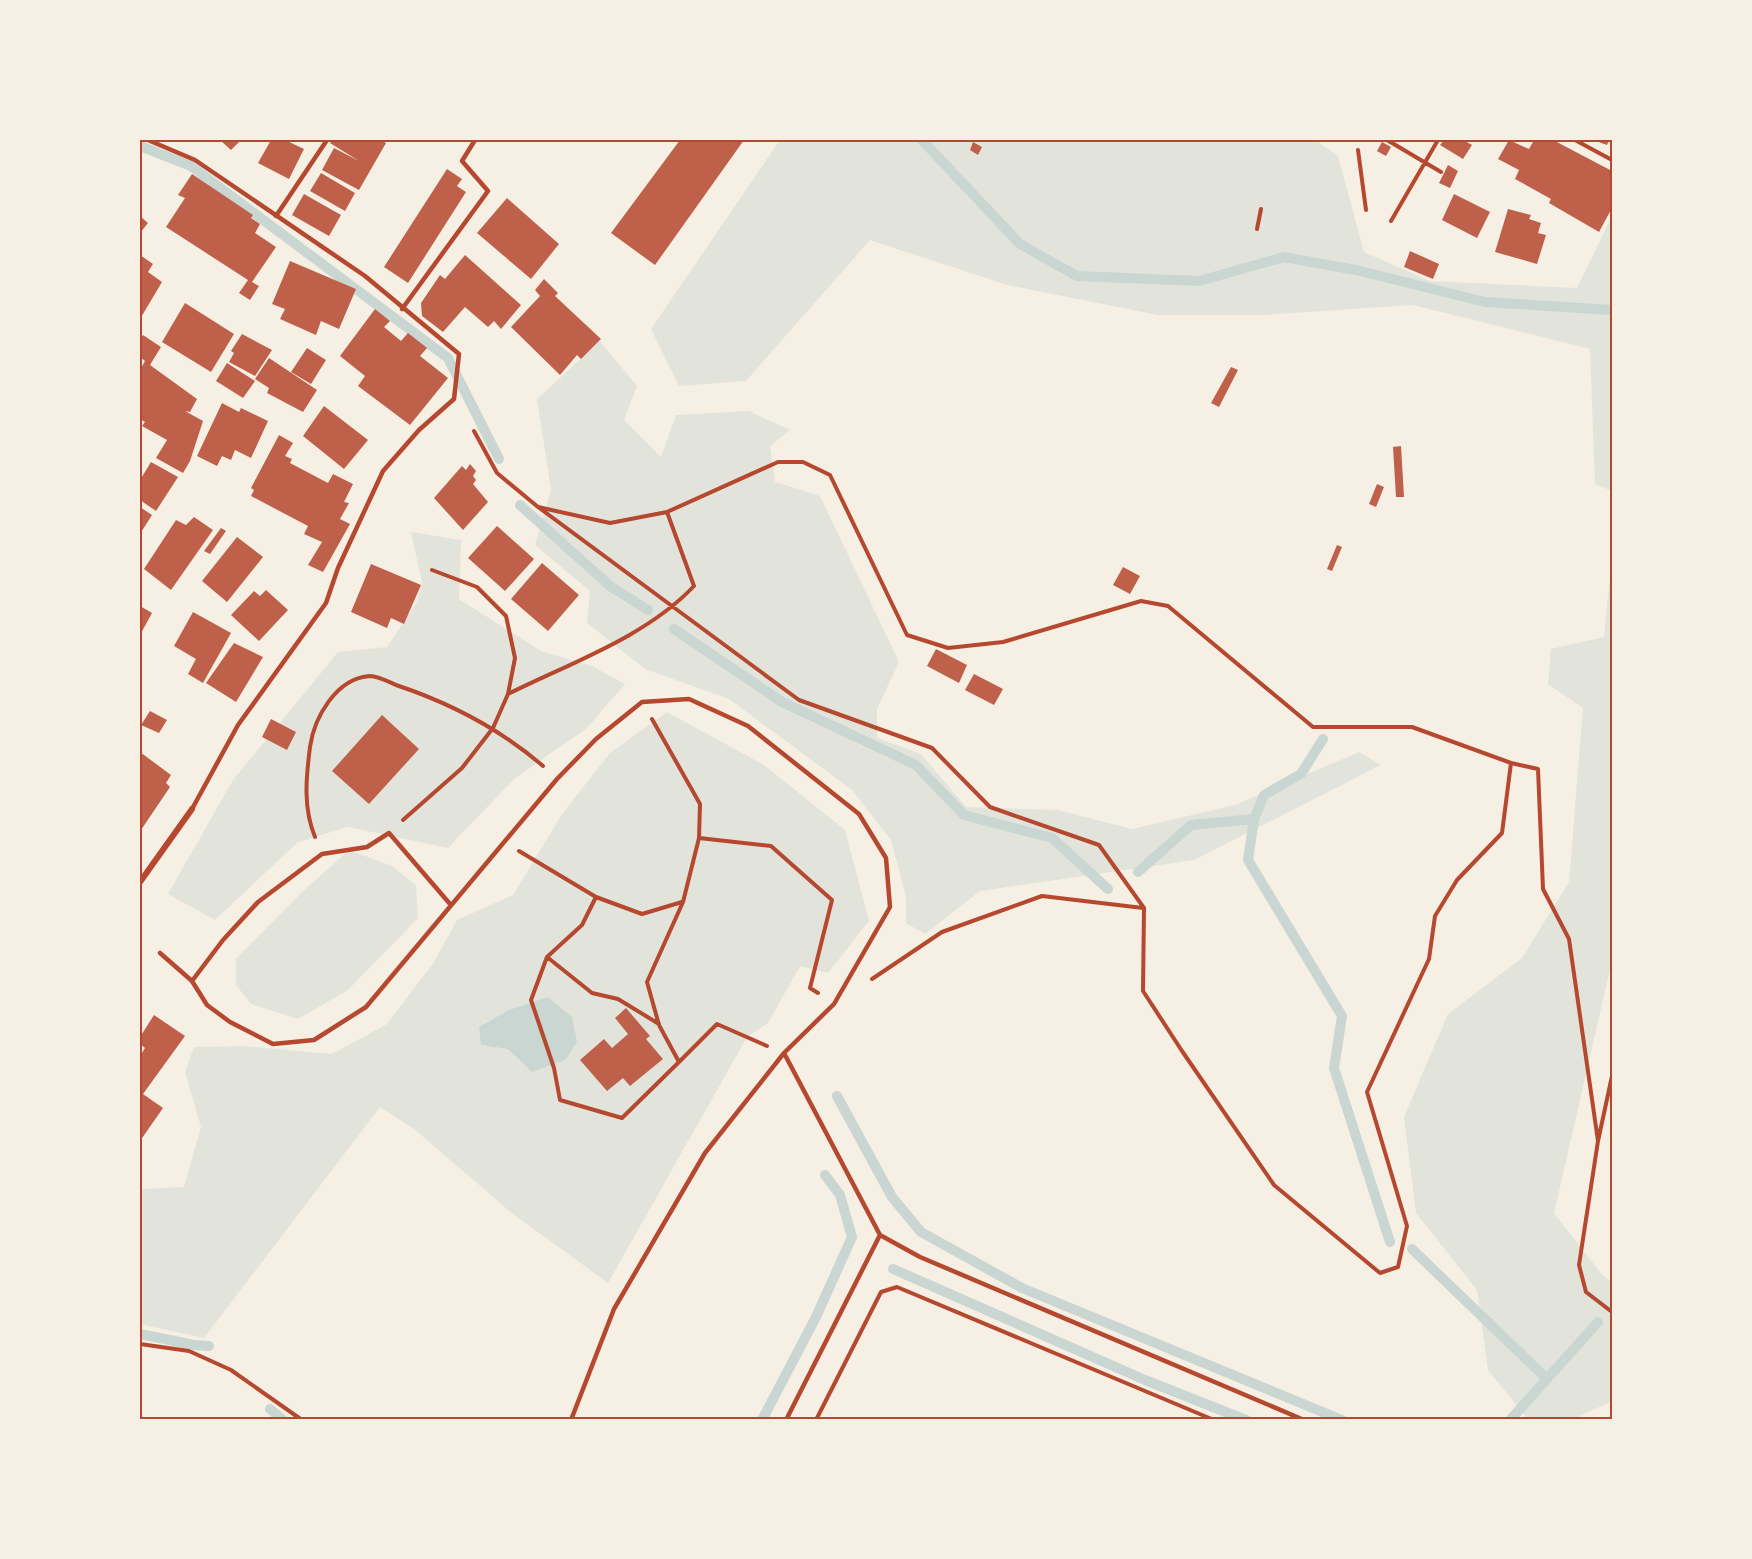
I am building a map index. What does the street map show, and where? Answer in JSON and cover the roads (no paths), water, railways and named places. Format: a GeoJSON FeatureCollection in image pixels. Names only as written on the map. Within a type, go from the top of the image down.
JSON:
{"type":"FeatureCollection","features":[{"type":"Feature","properties":{"kind":"street"},"geometry":{"type":"LineString","coordinates":[[140,882],[192,809]]}},
{"type":"Feature","properties":{"kind":"lane"},"geometry":{"type":"LineString","coordinates":[[148,140],[195,160],[365,276],[459,354],[454,399],[419,430],[384,471],[338,568],[326,603],[238,725],[192,809]]}},
{"type":"Feature","properties":{"kind":"lane"},"geometry":{"type":"LineString","coordinates":[[276,216],[327,140]]}},
{"type":"Feature","properties":{"kind":"lane"},"geometry":{"type":"LineString","coordinates":[[402,309],[488,191],[462,161],[474,140]]}},
{"type":"Feature","properties":{"kind":"lane"},"geometry":{"type":"LineString","coordinates":[[160,953],[192,981],[207,1005],[230,1022],[273,1044],[314,1040],[366,1007],[557,779],[596,739],[642,702],[689,699],[748,726],[859,814],[886,858],[890,907],[834,1004],[784,1053],[705,1153],[614,1309],[571,1419]]}},
{"type":"Feature","properties":{"kind":"lane"},"geometry":{"type":"LineString","coordinates":[[192,981],[224,939],[258,902],[322,854],[367,847],[389,833],[450,904]]}},
{"type":"Feature","properties":{"kind":"lane"},"geometry":{"type":"LineString","coordinates":[[784,1053],[880,1235],[920,1257],[1304,1419]]}},
{"type":"Feature","properties":{"kind":"lane"},"geometry":{"type":"LineString","coordinates":[[786,1419],[880,1235]]}},
{"type":"Feature","properties":{"kind":"waterway"},"geometry":{"type":"LineString","coordinates":[[922,140],[1020,244],[1077,276],[1199,281],[1284,257],[1356,270],[1485,302],[1612,310]]}},
{"type":"Feature","properties":{"kind":"waterway"},"geometry":{"type":"LineString","coordinates":[[140,146],[191,166],[448,358],[499,459]]}},
{"type":"Feature","properties":{"kind":"waterway"},"geometry":{"type":"LineString","coordinates":[[520,505],[610,586],[648,610]]}},
{"type":"Feature","properties":{"kind":"waterway"},"geometry":{"type":"LineString","coordinates":[[674,629],[782,702],[916,765],[964,815],[1052,838],[1108,889]]}},
{"type":"Feature","properties":{"kind":"waterway"},"geometry":{"type":"LineString","coordinates":[[1254,819],[1264,795],[1301,774],[1323,739]]}},
{"type":"Feature","properties":{"kind":"waterway"},"geometry":{"type":"LineString","coordinates":[[1138,872],[1191,825],[1254,819],[1248,860],[1342,1016],[1334,1068],[1390,1242]]}},
{"type":"Feature","properties":{"kind":"waterway"},"geometry":{"type":"LineString","coordinates":[[837,1096],[892,1197],[921,1232],[1022,1288],[1342,1420]]}},
{"type":"Feature","properties":{"kind":"waterway"},"geometry":{"type":"LineString","coordinates":[[762,1420],[816,1317],[852,1237],[840,1195],[825,1175]]}},
{"type":"Feature","properties":{"kind":"waterway"},"geometry":{"type":"LineString","coordinates":[[1412,1249],[1547,1379]]}},
{"type":"Feature","properties":{"kind":"waterway"},"geometry":{"type":"LineString","coordinates":[[893,1269],[1145,1380],[1246,1420]]}},
{"type":"Feature","properties":{"kind":"waterway"},"geometry":{"type":"LineString","coordinates":[[1510,1420],[1598,1322]]}},
{"type":"Feature","properties":{"kind":"waterway"},"geometry":{"type":"LineString","coordinates":[[140,1334],[209,1346]]}},
{"type":"Feature","properties":{"kind":"waterway"},"geometry":{"type":"LineString","coordinates":[[270,1409],[283,1420]]}}]}
